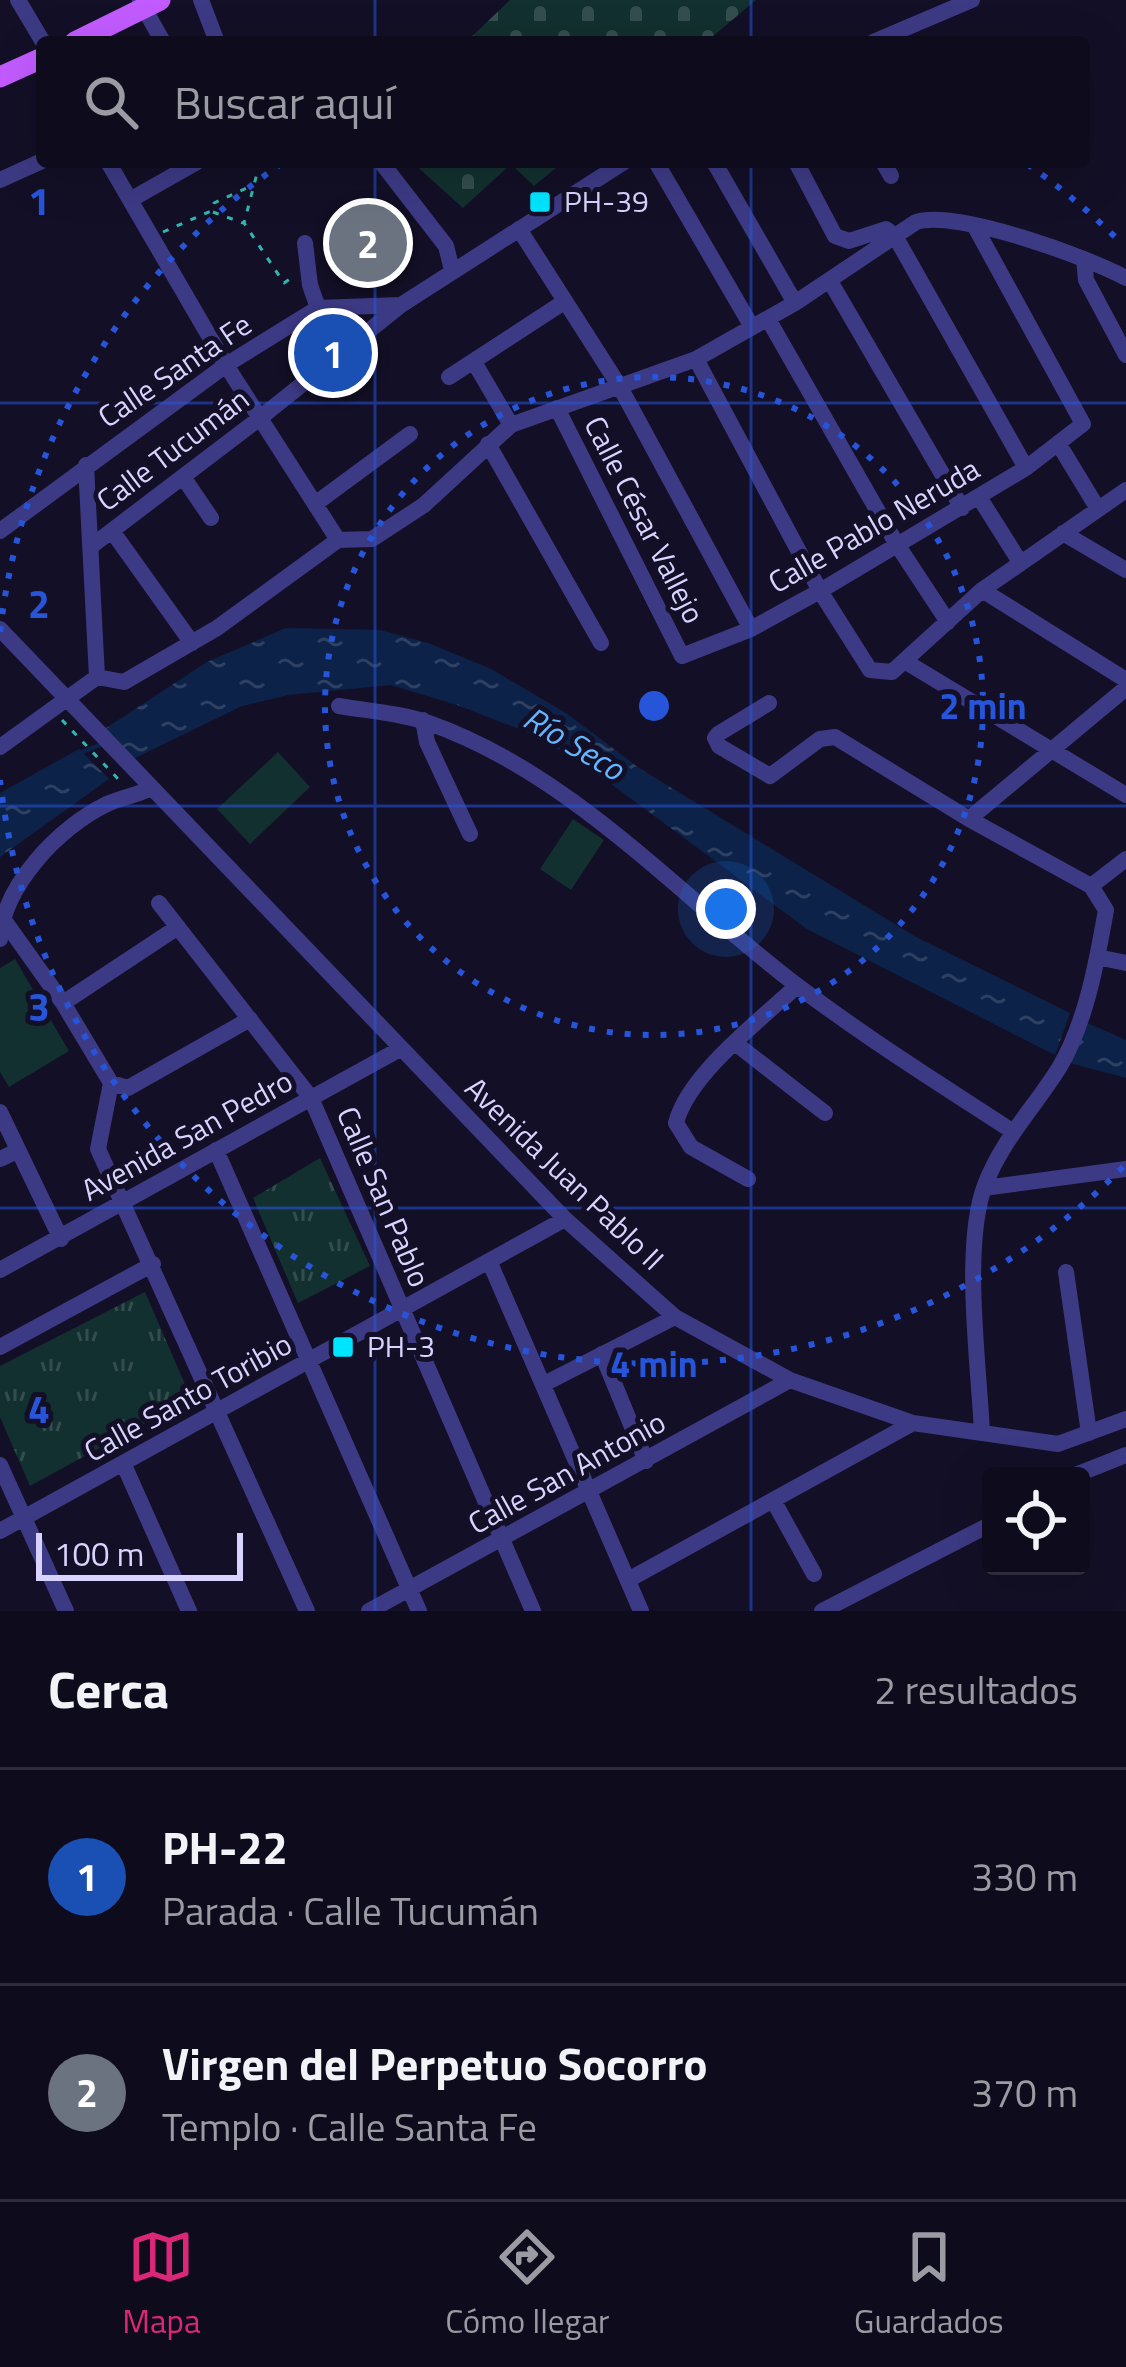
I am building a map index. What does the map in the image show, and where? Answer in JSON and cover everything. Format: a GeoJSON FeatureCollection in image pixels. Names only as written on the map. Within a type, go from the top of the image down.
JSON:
{"type":"FeatureCollection","features":[{"type":"Feature","properties":{"kind":"main road"},"geometry":{"type":"LineString","coordinates":[[86,36],[148,2]]}},
{"type":"Feature","properties":{"kind":"main road"},"geometry":{"type":"LineString","coordinates":[[0,77],[36,61]]}},
{"type":"Feature","properties":{"kind":"street"},"geometry":{"type":"LineString","coordinates":[[18,0],[39,36]]}},
{"type":"Feature","properties":{"kind":"street"},"geometry":{"type":"LineString","coordinates":[[201,0],[215,36]]}},
{"type":"Feature","properties":{"kind":"street"},"geometry":{"type":"LineString","coordinates":[[887,36],[972,0]]}},
{"type":"Feature","properties":{"kind":"street"},"geometry":{"type":"LineString","coordinates":[[148,2],[161,36]]}},
{"type":"Feature","properties":{"kind":"street"},"geometry":{"type":"LineString","coordinates":[[0,180],[36,164]]}},
{"type":"Feature","properties":{"kind":"street"},"geometry":{"type":"LineString","coordinates":[[111,168],[226,365],[338,540]]}},
{"type":"Feature","properties":{"kind":"street"},"geometry":{"type":"LineString","coordinates":[[130,200],[186,168]]}},
{"type":"Feature","properties":{"kind":"street"},"geometry":{"type":"LineString","coordinates":[[386,168],[446,246],[452,270]]}},
{"type":"Feature","properties":{"kind":"street","name":"Calle Tucumán"},"geometry":{"type":"LineString","coordinates":[[92,545],[400,305],[615,168]]}},
{"type":"Feature","properties":{"kind":"street"},"geometry":{"type":"LineString","coordinates":[[660,168],[948,622]]}},
{"type":"Feature","properties":{"kind":"street"},"geometry":{"type":"LineString","coordinates":[[717,168],[795,303]]}},
{"type":"Feature","properties":{"kind":"street"},"geometry":{"type":"LineString","coordinates":[[799,168],[836,236],[849,241],[886,229],[895,236],[1026,468]]}},
{"type":"Feature","properties":{"kind":"street"},"geometry":{"type":"LineString","coordinates":[[97,677],[124,682],[192,643],[338,540],[372,539],[439,494],[511,425],[696,358],[932,217],[1084,259],[1126,278]]}},
{"type":"Feature","properties":{"kind":"street","name":"Calle Pablo Neruda"},"geometry":{"type":"LineString","coordinates":[[682,656],[751,629],[820,591],[1026,468],[1083,424],[974,226]]}},
{"type":"Feature","properties":{"kind":"street"},"geometry":{"type":"LineString","coordinates":[[519,229],[620,387],[751,629]]}},
{"type":"Feature","properties":{"kind":"street"},"geometry":{"type":"LineString","coordinates":[[305,243],[318,308]]}},
{"type":"Feature","properties":{"kind":"street"},"geometry":{"type":"LineString","coordinates":[[1084,259],[1086,280],[1126,355]]}},
{"type":"Feature","properties":{"kind":"street"},"geometry":{"type":"LineString","coordinates":[[830,280],[962,508]]}},
{"type":"Feature","properties":{"kind":"street"},"geometry":{"type":"LineString","coordinates":[[449,377],[564,302]]}},
{"type":"Feature","properties":{"kind":"street","name":"Calle Santa Fe"},"geometry":{"type":"LineString","coordinates":[[0,531],[226,365],[318,308],[400,305]]}},
{"type":"Feature","properties":{"kind":"street"},"geometry":{"type":"LineString","coordinates":[[696,358],[820,591],[870,670],[892,673],[982,590],[1126,490]]}},
{"type":"Feature","properties":{"kind":"street"},"geometry":{"type":"LineString","coordinates":[[474,362],[511,425]]}},
{"type":"Feature","properties":{"kind":"street","name":"Calle César Vallejo"},"geometry":{"type":"LineString","coordinates":[[557,408],[682,656]]}},
{"type":"Feature","properties":{"kind":"street"},"geometry":{"type":"LineString","coordinates":[[315,504],[410,434]]}},
{"type":"Feature","properties":{"kind":"street"},"geometry":{"type":"LineString","coordinates":[[1058,443],[1098,509]]}},
{"type":"Feature","properties":{"kind":"street"},"geometry":{"type":"LineString","coordinates":[[488,444],[601,643]]}},
{"type":"Feature","properties":{"kind":"street"},"geometry":{"type":"LineString","coordinates":[[86,465],[97,677]]}},
{"type":"Feature","properties":{"kind":"street"},"geometry":{"type":"LineString","coordinates":[[183,477],[211,518]]}},
{"type":"Feature","properties":{"kind":"street"},"geometry":{"type":"LineString","coordinates":[[979,497],[1020,562]]}},
{"type":"Feature","properties":{"kind":"street"},"geometry":{"type":"LineString","coordinates":[[112,531],[192,643]]}},
{"type":"Feature","properties":{"kind":"street"},"geometry":{"type":"LineString","coordinates":[[1063,533],[1126,570]]}},
{"type":"Feature","properties":{"kind":"street"},"geometry":{"type":"LineString","coordinates":[[969,819],[1126,684],[982,590]]}},
{"type":"Feature","properties":{"kind":"street","name":"Avenida Juan Pablo II"},"geometry":{"type":"LineString","coordinates":[[0,629],[62,707],[127,776],[151,788],[566,1219],[675,1317],[790,1380],[913,1423],[1058,1444],[1089,1433]]}},
{"type":"Feature","properties":{"kind":"street"},"geometry":{"type":"LineString","coordinates":[[906,662],[1126,795]]}},
{"type":"Feature","properties":{"kind":"street"},"geometry":{"type":"LineString","coordinates":[[0,746],[62,707],[97,677]]}},
{"type":"Feature","properties":{"kind":"street"},"geometry":{"type":"LineString","coordinates":[[769,703],[718,734],[719,746],[770,776],[820,739],[835,737],[1091,886],[1106,910],[1097,957],[1065,1056],[1012,1131],[984,1188],[976,1233],[982,1432]]}},
{"type":"Feature","properties":{"kind":"street"},"geometry":{"type":"LineString","coordinates":[[339,706],[424,721],[519,766],[632,847],[797,986],[1012,1131]]}},
{"type":"Feature","properties":{"kind":"street"},"geometry":{"type":"LineString","coordinates":[[424,721],[427,742],[470,834]]}},
{"type":"Feature","properties":{"kind":"street"},"geometry":{"type":"LineString","coordinates":[[0,939],[1,916],[26,875],[75,824],[110,802],[151,788]]}},
{"type":"Feature","properties":{"kind":"street"},"geometry":{"type":"LineString","coordinates":[[1091,886],[1126,859]]}},
{"type":"Feature","properties":{"kind":"street","name":"Calle San Pablo"},"geometry":{"type":"LineString","coordinates":[[159,903],[311,1098],[533,1611]]}},
{"type":"Feature","properties":{"kind":"street"},"geometry":{"type":"LineString","coordinates":[[1,916],[63,1003],[111,1083],[98,1149],[307,1611]]}},
{"type":"Feature","properties":{"kind":"street"},"geometry":{"type":"LineString","coordinates":[[63,1003],[178,927]]}},
{"type":"Feature","properties":{"kind":"street"},"geometry":{"type":"LineString","coordinates":[[1097,957],[1126,963]]}},
{"type":"Feature","properties":{"kind":"street"},"geometry":{"type":"LineString","coordinates":[[748,1179],[691,1147],[676,1123],[681,1102],[797,986]]}},
{"type":"Feature","properties":{"kind":"street"},"geometry":{"type":"LineString","coordinates":[[111,1083],[128,1088],[250,1019]]}},
{"type":"Feature","properties":{"kind":"street"},"geometry":{"type":"LineString","coordinates":[[735,1043],[826,1113]]}},
{"type":"Feature","properties":{"kind":"street","name":"Avenida San Pedro"},"geometry":{"type":"LineString","coordinates":[[0,1270],[400,1049]]}},
{"type":"Feature","properties":{"kind":"street"},"geometry":{"type":"LineString","coordinates":[[0,1112],[9,1155],[61,1239]]}},
{"type":"Feature","properties":{"kind":"street"},"geometry":{"type":"LineString","coordinates":[[216,1150],[419,1611]]}},
{"type":"Feature","properties":{"kind":"street"},"geometry":{"type":"LineString","coordinates":[[984,1188],[1126,1168]]}},
{"type":"Feature","properties":{"kind":"street","name":"Calle Santo Toribio"},"geometry":{"type":"LineString","coordinates":[[0,1531],[566,1219]]}},
{"type":"Feature","properties":{"kind":"street"},"geometry":{"type":"LineString","coordinates":[[490,1263],[641,1611]]}},
{"type":"Feature","properties":{"kind":"street"},"geometry":{"type":"LineString","coordinates":[[0,1347],[153,1264]]}},
{"type":"Feature","properties":{"kind":"street"},"geometry":{"type":"LineString","coordinates":[[1066,1273],[1089,1433],[1126,1419]]}},
{"type":"Feature","properties":{"kind":"street"},"geometry":{"type":"LineString","coordinates":[[544,1384],[675,1317]]}},
{"type":"Feature","properties":{"kind":"street"},"geometry":{"type":"LineString","coordinates":[[602,1354],[646,1461]]}},
{"type":"Feature","properties":{"kind":"street","name":"Calle San Antonio"},"geometry":{"type":"LineString","coordinates":[[369,1611],[790,1380]]}},
{"type":"Feature","properties":{"kind":"street"},"geometry":{"type":"LineString","coordinates":[[628,1580],[913,1423]]}},
{"type":"Feature","properties":{"kind":"street"},"geometry":{"type":"LineString","coordinates":[[1090,1469],[1126,1455]]}},
{"type":"Feature","properties":{"kind":"street"},"geometry":{"type":"LineString","coordinates":[[0,1465],[66,1611]]}},
{"type":"Feature","properties":{"kind":"street"},"geometry":{"type":"LineString","coordinates":[[124,1465],[189,1611]]}},
{"type":"Feature","properties":{"kind":"street"},"geometry":{"type":"LineString","coordinates":[[772,1500],[814,1574]]}},
{"type":"Feature","properties":{"kind":"street"},"geometry":{"type":"LineString","coordinates":[[823,1611],[982,1529]]}},
{"type":"Feature","properties":{"kind":"path"},"geometry":{"type":"LineString","coordinates":[[244,223],[258,168]]}},
{"type":"Feature","properties":{"kind":"path"},"geometry":{"type":"LineString","coordinates":[[211,211],[214,203],[254,184]]}},
{"type":"Feature","properties":{"kind":"path"},"geometry":{"type":"LineString","coordinates":[[151,238],[211,211],[244,223],[284,284],[308,266]]}},
{"type":"Feature","properties":{"kind":"path"},"geometry":{"type":"LineString","coordinates":[[62,707],[127,776]]}},
{"type":"Feature","properties":{"kind":"green space"},"geometry":{"type":"Polygon","coordinates":[[[510,0],[756,0],[713,36],[472,36],[510,0]]]}},
{"type":"Feature","properties":{"kind":"green space"},"geometry":{"type":"Polygon","coordinates":[[[419,168],[507,168],[463,208],[419,168]]]}},
{"type":"Feature","properties":{"kind":"green space"},"geometry":{"type":"Polygon","coordinates":[[[515,168],[556,168],[534,186],[515,168]]]}},
{"type":"Feature","properties":{"kind":"green space"},"geometry":{"type":"Polygon","coordinates":[[[278,752],[310,787],[250,844],[217,809],[278,752]]]}},
{"type":"Feature","properties":{"kind":"green space"},"geometry":{"type":"Polygon","coordinates":[[[573,819],[604,840],[571,890],[540,869],[573,819]]]}},
{"type":"Feature","properties":{"kind":"green space"},"geometry":{"type":"Polygon","coordinates":[[[15,959],[69,1051],[9,1087],[0,1072],[0,968],[15,959]]]}},
{"type":"Feature","properties":{"kind":"green space"},"geometry":{"type":"Polygon","coordinates":[[[320,1158],[370,1266],[298,1303],[253,1198],[320,1158]]]}},
{"type":"Feature","properties":{"kind":"green space"},"geometry":{"type":"Polygon","coordinates":[[[145,1292],[191,1398],[30,1486],[0,1417],[0,1366],[145,1292]]]}},
{"type":"Feature","properties":{"kind":"water"},"geometry":{"type":"Polygon","coordinates":[[[286,628],[380,630],[428,643],[491,669],[566,713],[639,768],[916,937],[1070,1013],[1055,1055],[807,929],[583,763],[524,731],[457,705],[391,685],[288,695],[242,706],[131,760],[103,730],[207,662],[286,628]]]}},
{"type":"Feature","properties":{"kind":"water"},"geometry":{"type":"Polygon","coordinates":[[[79,749],[109,779],[0,857],[0,793],[79,749]]]}},
{"type":"Feature","properties":{"kind":"water"},"geometry":{"type":"Polygon","coordinates":[[[1085,1022],[1126,1040],[1126,1078],[1070,1063],[1085,1022]]]}},
{"type":"Feature","properties":{"kind":"waterway","name":"Río Seco"},"geometry":{"type":"LineString","coordinates":[[77,754],[100,745]]}},
{"type":"Feature","properties":{"kind":"place","name":"PH-39"},"geometry":{"type":"Point","coordinates":[540,202]}},
{"type":"Feature","properties":{"kind":"place","name":"Virgen del Perpetuo Socorro"},"geometry":{"type":"Point","coordinates":[368,243]}},
{"type":"Feature","properties":{"kind":"place","name":"PH-22"},"geometry":{"type":"Point","coordinates":[333,353]}},
{"type":"Feature","properties":{"kind":"place","name":"PH-3"},"geometry":{"type":"Point","coordinates":[343,1347]}}]}
